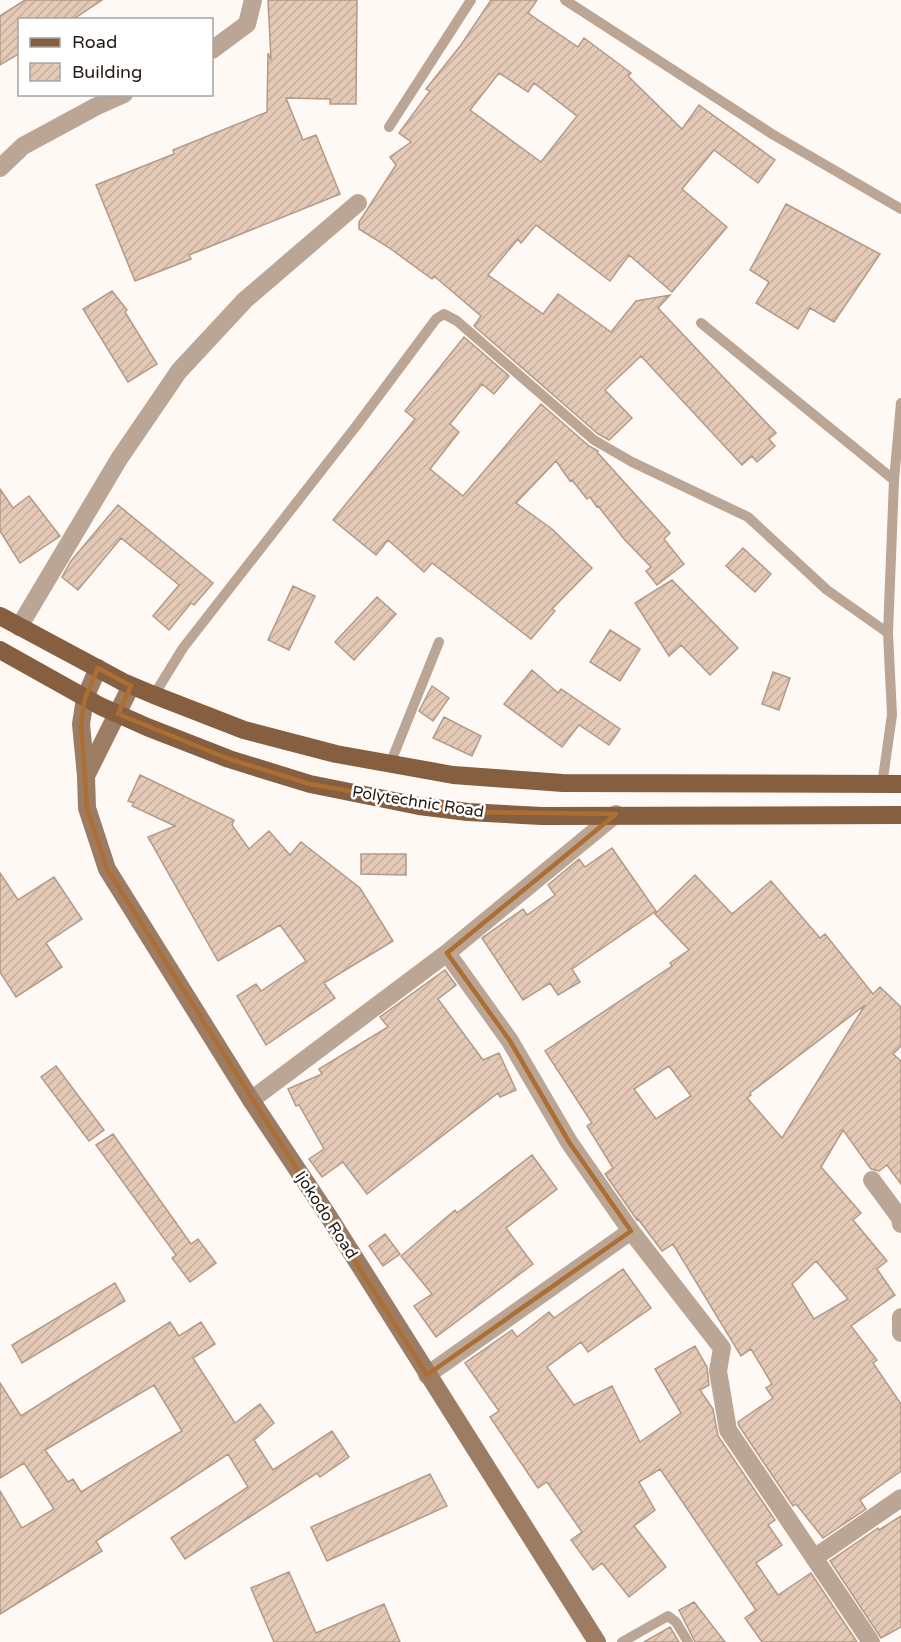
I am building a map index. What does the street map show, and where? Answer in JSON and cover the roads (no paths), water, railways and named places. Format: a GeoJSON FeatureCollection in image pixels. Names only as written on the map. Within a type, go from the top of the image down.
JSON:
{"type":"FeatureCollection","features":[{"type":"Feature","properties":{"kind":"main road","name":"Polytechnic Road"},"geometry":{"type":"LineString","coordinates":[[0,616],[130,686],[243,730],[298,745],[390,764],[453,775],[563,783],[901,784]]}},
{"type":"Feature","properties":{"kind":"main road","name":"Polytechnic Road"},"geometry":{"type":"LineString","coordinates":[[0,650],[118,714],[229,759],[310,784],[418,806],[468,812],[542,816],[901,815]]}},
{"type":"Feature","properties":{"kind":"main road","name":"Ijokodo Road"},"geometry":{"type":"LineString","coordinates":[[98,668],[85,698],[81,724],[87,808],[107,869],[251,1100],[329,1217],[597,1642]]}},
{"type":"Feature","properties":{"kind":"main road","name":"Ijokodo Road"},"geometry":{"type":"LineString","coordinates":[[86,776],[130,686]]}},
{"type":"Feature","properties":{"kind":"street"},"geometry":{"type":"LineString","coordinates":[[213,49],[247,24],[254,0]]}},
{"type":"Feature","properties":{"kind":"street"},"geometry":{"type":"LineString","coordinates":[[0,168],[23,146],[120,96]]}},
{"type":"Feature","properties":{"kind":"street"},"geometry":{"type":"LineString","coordinates":[[19,627],[119,459],[179,371],[245,300],[358,203]]}},
{"type":"Feature","properties":{"kind":"street"},"geometry":{"type":"LineString","coordinates":[[251,1100],[447,953],[615,814]]}},
{"type":"Feature","properties":{"kind":"street"},"geometry":{"type":"LineString","coordinates":[[447,953],[510,1041],[569,1142],[631,1231],[722,1348],[718,1371],[728,1430],[871,1642]]}},
{"type":"Feature","properties":{"kind":"street"},"geometry":{"type":"LineString","coordinates":[[872,1180],[900,1218],[901,1224]]}},
{"type":"Feature","properties":{"kind":"street"},"geometry":{"type":"LineString","coordinates":[[427,1375],[631,1231]]}},
{"type":"Feature","properties":{"kind":"street"},"geometry":{"type":"LineString","coordinates":[[901,1317],[901,1333]]}},
{"type":"Feature","properties":{"kind":"street"},"geometry":{"type":"LineString","coordinates":[[814,1558],[901,1498]]}},
{"type":"Feature","properties":{"kind":"lane"},"geometry":{"type":"LineString","coordinates":[[389,127],[471,0]]}},
{"type":"Feature","properties":{"kind":"lane"},"geometry":{"type":"LineString","coordinates":[[565,0],[772,134],[901,209]]}},
{"type":"Feature","properties":{"kind":"lane"},"geometry":{"type":"LineString","coordinates":[[154,695],[183,648],[357,425],[436,319],[444,314],[457,321],[594,440],[632,462],[748,518],[827,590],[888,633]]}},
{"type":"Feature","properties":{"kind":"lane"},"geometry":{"type":"LineString","coordinates":[[701,323],[894,480]]}},
{"type":"Feature","properties":{"kind":"lane"},"geometry":{"type":"LineString","coordinates":[[882,784],[892,715],[888,633],[894,480],[901,403]]}},
{"type":"Feature","properties":{"kind":"lane"},"geometry":{"type":"LineString","coordinates":[[390,764],[439,642]]}},
{"type":"Feature","properties":{"kind":"lane"},"geometry":{"type":"LineString","coordinates":[[622,1642],[668,1616],[676,1622],[688,1642]]}}]}
